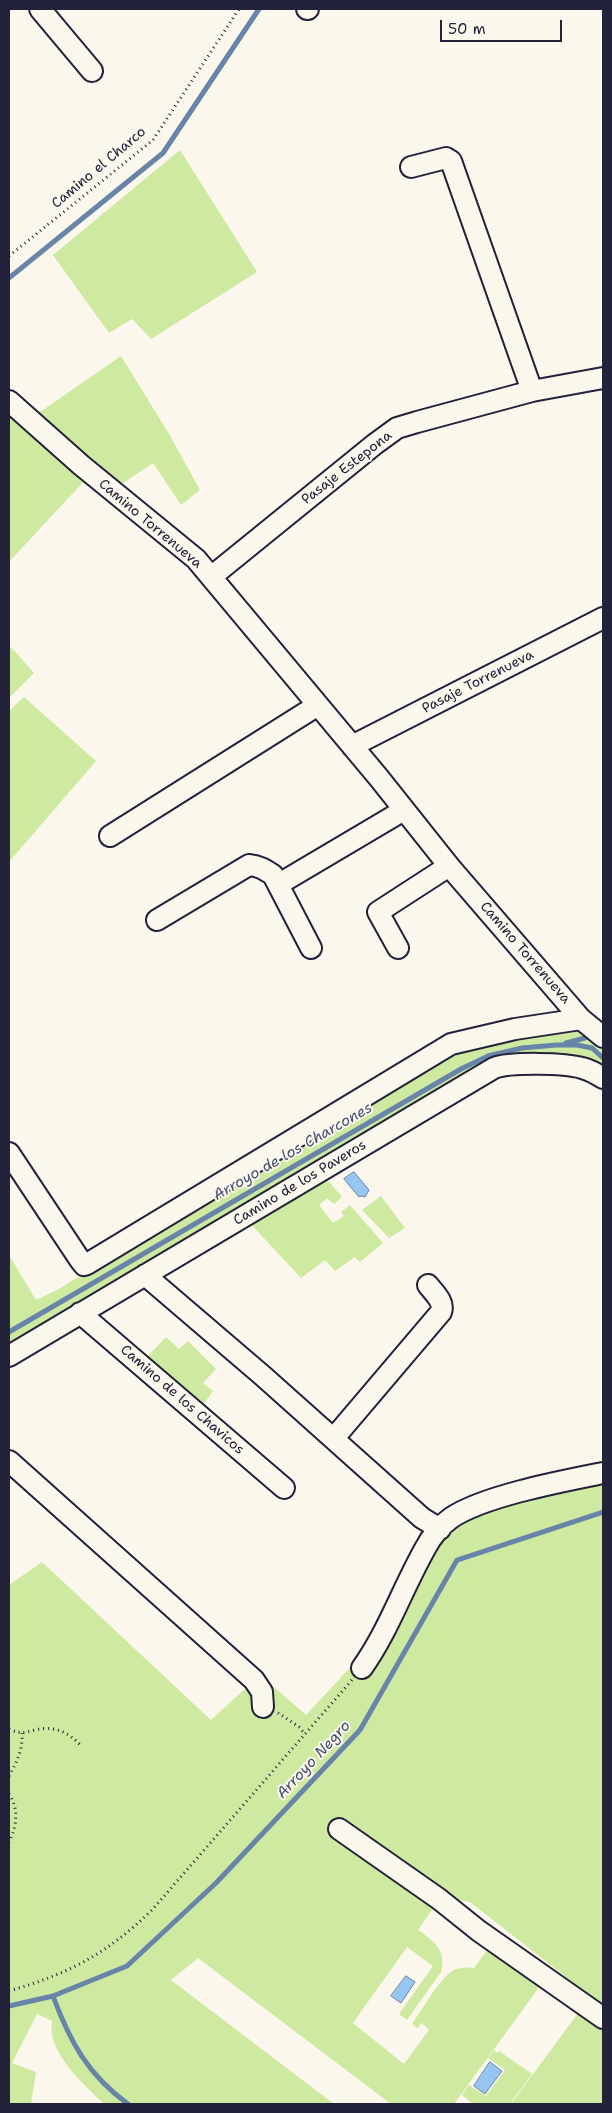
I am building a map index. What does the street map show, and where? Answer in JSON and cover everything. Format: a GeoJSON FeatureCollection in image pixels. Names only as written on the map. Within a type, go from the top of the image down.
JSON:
{"type":"FeatureCollection","features":[{"type":"Feature","properties":{"kind":"street"},"geometry":{"type":"LineString","coordinates":[[40,9],[92,71]]}},
{"type":"Feature","properties":{"kind":"street"},"geometry":{"type":"LineString","coordinates":[[410,167],[446,158],[451,161],[532,391]]}},
{"type":"Feature","properties":{"kind":"street","name":"Pasaje Estepona"},"geometry":{"type":"LineString","coordinates":[[211,577],[367,450],[397,428],[532,391],[603,378]]}},
{"type":"Feature","properties":{"kind":"street","name":"Camino Torrenueva"},"geometry":{"type":"LineString","coordinates":[[9,400],[81,466],[196,559],[449,866],[581,1019],[603,1037]]}},
{"type":"Feature","properties":{"kind":"street","name":"Pasaje Torrenueva"},"geometry":{"type":"LineString","coordinates":[[352,746],[603,618]]}},
{"type":"Feature","properties":{"kind":"street"},"geometry":{"type":"LineString","coordinates":[[110,836],[318,705]]}},
{"type":"Feature","properties":{"kind":"street"},"geometry":{"type":"LineString","coordinates":[[279,884],[404,810]]}},
{"type":"Feature","properties":{"kind":"street"},"geometry":{"type":"LineString","coordinates":[[157,920],[249,865],[262,867],[279,884],[311,948]]}},
{"type":"Feature","properties":{"kind":"street"},"geometry":{"type":"LineString","coordinates":[[398,948],[378,912],[449,866]]}},
{"type":"Feature","properties":{"kind":"street"},"geometry":{"type":"LineString","coordinates":[[9,1152],[80,1260],[84,1264],[88,1264],[451,1044],[515,1030],[581,1019]]}},
{"type":"Feature","properties":{"kind":"street","name":"Camino de los Paveros"},"geometry":{"type":"LineString","coordinates":[[9,1356],[494,1068],[506,1064],[569,1066],[587,1069],[603,1078]]}},
{"type":"Feature","properties":{"kind":"street"},"geometry":{"type":"LineString","coordinates":[[145,1275],[334,1438],[422,1518],[440,1529]]}},
{"type":"Feature","properties":{"kind":"street"},"geometry":{"type":"LineString","coordinates":[[334,1438],[441,1312],[443,1308],[441,1301],[428,1286]]}},
{"type":"Feature","properties":{"kind":"street","name":"Camino de los Chavicos"},"geometry":{"type":"LineString","coordinates":[[80,1313],[284,1488]]}},
{"type":"Feature","properties":{"kind":"street"},"geometry":{"type":"LineString","coordinates":[[9,1461],[254,1680],[262,1692],[263,1707]]}},
{"type":"Feature","properties":{"kind":"street"},"geometry":{"type":"LineString","coordinates":[[362,1668],[382,1638],[426,1545],[452,1517],[490,1501],[603,1473]]}},
{"type":"Feature","properties":{"kind":"street"},"geometry":{"type":"LineString","coordinates":[[339,1829],[603,2018]]}},
{"type":"Feature","properties":{"kind":"path","name":"Camino el Charco"},"geometry":{"type":"LineString","coordinates":[[9,256],[152,140],[239,9]]}},
{"type":"Feature","properties":{"kind":"path"},"geometry":{"type":"LineString","coordinates":[[9,1991],[34,1984],[93,1958],[131,1930],[152,1910],[362,1668]]}},
{"type":"Feature","properties":{"kind":"path"},"geometry":{"type":"LineString","coordinates":[[263,1707],[285,1717],[305,1734]]}},
{"type":"Feature","properties":{"kind":"path"},"geometry":{"type":"LineString","coordinates":[[9,1729],[22,1734],[36,1730],[57,1730],[74,1738],[82,1747]]}},
{"type":"Feature","properties":{"kind":"path"},"geometry":{"type":"LineString","coordinates":[[9,1776],[19,1757],[22,1734]]}},
{"type":"Feature","properties":{"kind":"path"},"geometry":{"type":"LineString","coordinates":[[9,1794],[14,1801],[16,1819],[13,1835],[9,1842]]}},
{"type":"Feature","properties":{"kind":"green space"},"geometry":{"type":"Polygon","coordinates":[[[180,150],[257,272],[151,339],[132,319],[109,333],[53,255],[180,150]]]}},
{"type":"Feature","properties":{"kind":"green space"},"geometry":{"type":"Polygon","coordinates":[[[121,356],[169,434],[200,490],[181,505],[153,463],[117,487],[37,414],[121,356]]]}},
{"type":"Feature","properties":{"kind":"green space"},"geometry":{"type":"Polygon","coordinates":[[[9,407],[86,479],[9,562],[9,407]]]}},
{"type":"Feature","properties":{"kind":"green space"},"geometry":{"type":"Polygon","coordinates":[[[11,647],[34,673],[9,698],[9,649],[11,647]]]}},
{"type":"Feature","properties":{"kind":"green space"},"geometry":{"type":"Polygon","coordinates":[[[24,697],[96,761],[9,862],[9,711],[24,697]]]}},
{"type":"Feature","properties":{"kind":"green space"},"geometry":{"type":"Polygon","coordinates":[[[576,1028],[603,1046],[603,1073],[505,1060],[9,1351],[9,1255],[36,1300],[59,1289],[172,1218],[452,1051],[576,1028]]]}},
{"type":"Feature","properties":{"kind":"green space"},"geometry":{"type":"Polygon","coordinates":[[[325,1177],[342,1197],[334,1204],[327,1198],[319,1205],[333,1223],[344,1216],[341,1212],[350,1205],[383,1243],[360,1262],[355,1257],[335,1271],[325,1260],[301,1278],[247,1220],[325,1177]]]}},
{"type":"Feature","properties":{"kind":"green space"},"geometry":{"type":"Polygon","coordinates":[[[381,1196],[405,1228],[389,1238],[362,1210],[381,1196]]]}},
{"type":"Feature","properties":{"kind":"green space"},"geometry":{"type":"Polygon","coordinates":[[[166,1337],[179,1349],[188,1341],[216,1369],[203,1383],[213,1391],[201,1408],[145,1359],[166,1337]]]}},
{"type":"Feature","properties":{"kind":"green space"},"geometry":{"type":"Polygon","coordinates":[[[603,1478],[603,2006],[470,1902],[450,1899],[438,1904],[418,1930],[438,1947],[441,1952],[442,1965],[441,1972],[407,2020],[399,2014],[433,1966],[407,1947],[353,2023],[404,2064],[429,2030],[422,2023],[417,2028],[412,2024],[436,1989],[446,1976],[454,1970],[474,1968],[488,1949],[540,1986],[454,2104],[391,2104],[198,1958],[171,1980],[334,2104],[104,2104],[68,2067],[55,2044],[52,2021],[37,2014],[12,2063],[36,2072],[31,2104],[9,2104],[9,1585],[42,1562],[211,1720],[260,1675],[306,1715],[369,1647],[440,1540],[454,1527],[476,1512],[603,1478]]]}},
{"type":"Feature","properties":{"kind":"green space"},"geometry":{"type":"Polygon","coordinates":[[[581,2009],[603,2026],[603,2104],[511,2104],[581,2009]]]}},
{"type":"Feature","properties":{"kind":"green space"},"geometry":{"type":"Polygon","coordinates":[[[494,2050],[497,2053],[499,2051],[532,2074],[510,2104],[473,2104],[462,2095],[469,2085],[486,2096],[505,2070],[488,2058],[494,2050]]]}},
{"type":"Feature","properties":{"kind":"water"},"geometry":{"type":"Polygon","coordinates":[[[354,1172],[369,1190],[365,1197],[359,1197],[344,1179],[354,1172]]]}},
{"type":"Feature","properties":{"kind":"water"},"geometry":{"type":"Polygon","coordinates":[[[406,1976],[415,1982],[401,2003],[391,1996],[406,1976]]]}},
{"type":"Feature","properties":{"kind":"water"},"geometry":{"type":"Polygon","coordinates":[[[490,2062],[502,2071],[485,2094],[474,2086],[490,2062]]]}},
{"type":"Feature","properties":{"kind":"waterway"},"geometry":{"type":"LineString","coordinates":[[9,278],[163,153],[259,9]]}},
{"type":"Feature","properties":{"kind":"waterway"},"geometry":{"type":"LineString","coordinates":[[566,1043],[585,1038]]}},
{"type":"Feature","properties":{"kind":"waterway","name":"Arroyo de los Charcones"},"geometry":{"type":"LineString","coordinates":[[9,1332],[461,1069],[488,1056],[522,1048],[577,1045],[592,1048],[603,1058]]}},
{"type":"Feature","properties":{"kind":"waterway","name":"Arroyo Negro"},"geometry":{"type":"LineString","coordinates":[[9,2006],[53,1996],[127,1966],[216,1883],[360,1730],[457,1560],[603,1512]]}},
{"type":"Feature","properties":{"kind":"waterway"},"geometry":{"type":"LineString","coordinates":[[53,1996],[66,2028],[91,2069],[114,2093],[128,2104]]}}]}
